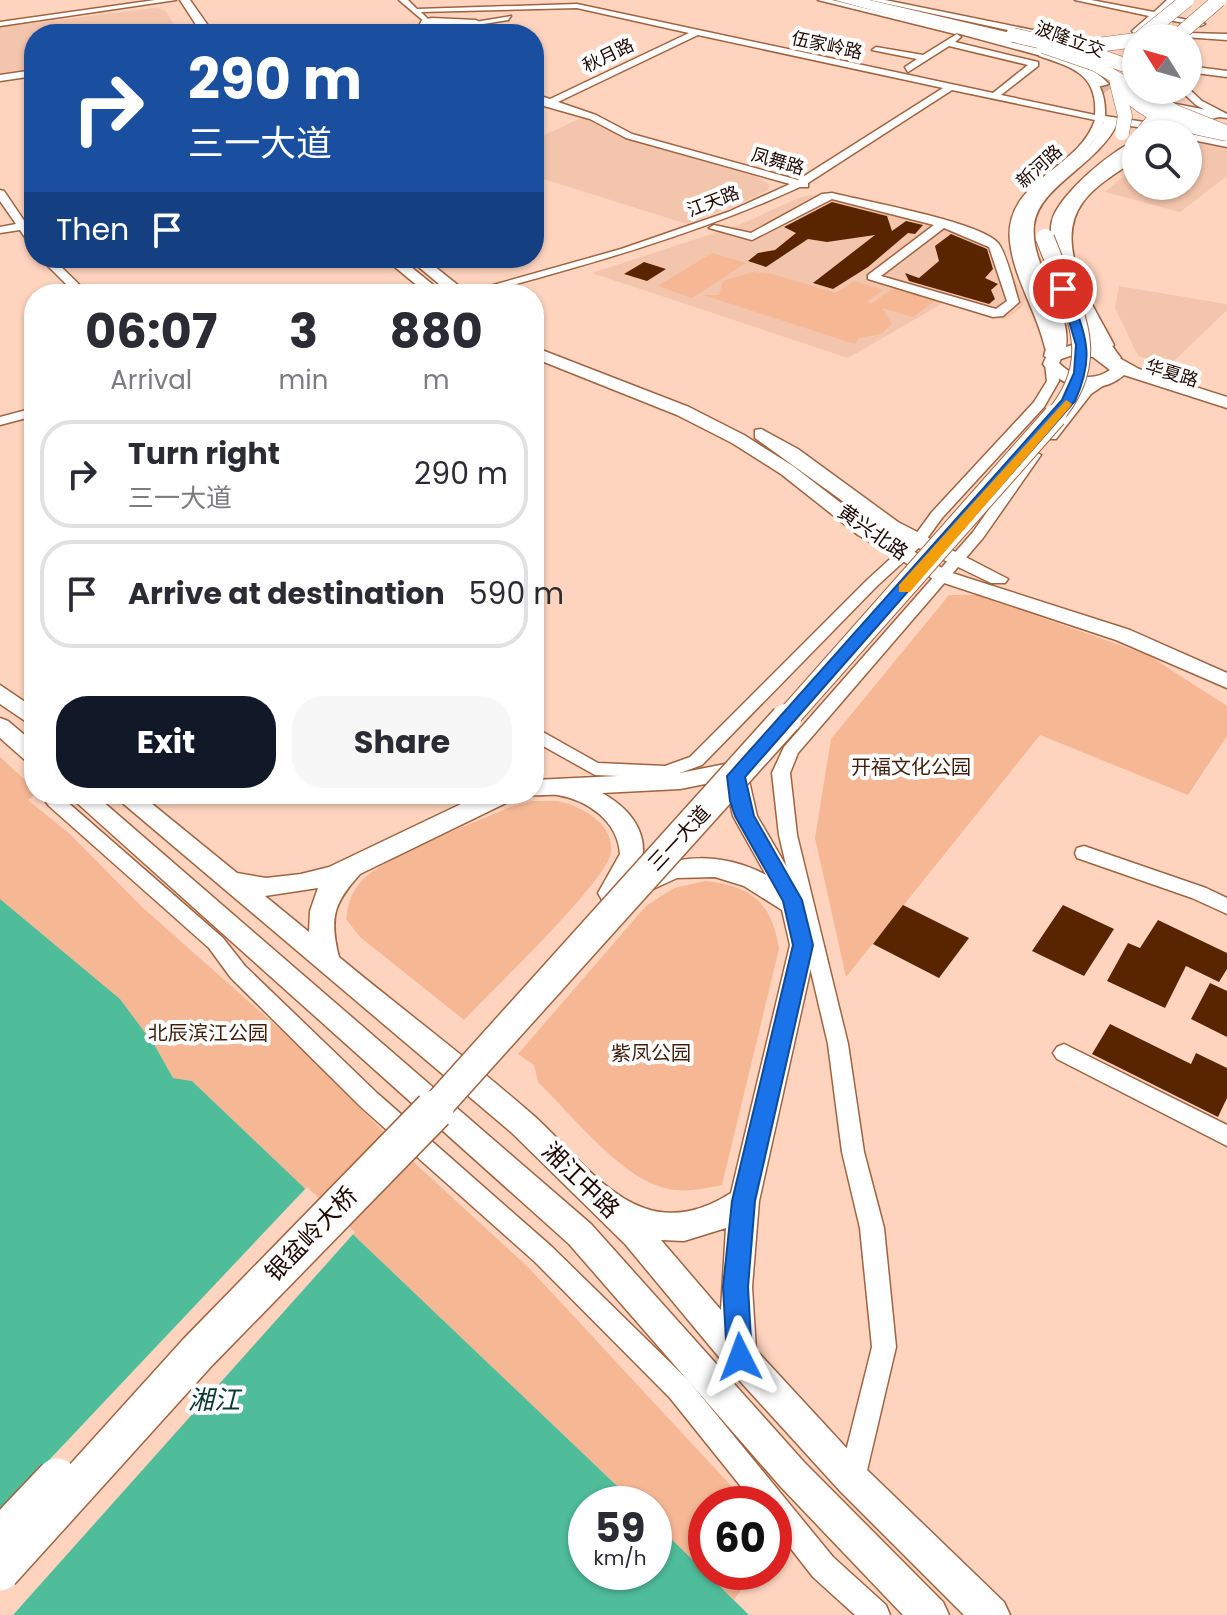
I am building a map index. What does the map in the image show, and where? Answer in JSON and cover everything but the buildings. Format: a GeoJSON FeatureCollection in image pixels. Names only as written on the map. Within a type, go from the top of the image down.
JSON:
{"type":"FeatureCollection","features":[{"type":"Feature","properties":{"kind":"highway"},"geometry":{"type":"LineString","coordinates":[[831,0],[1009,42],[1071,63],[1107,70],[1122,60]]}},
{"type":"Feature","properties":{"kind":"highway"},"geometry":{"type":"LineString","coordinates":[[1163,24],[1187,0]]}},
{"type":"Feature","properties":{"kind":"highway"},"geometry":{"type":"LineString","coordinates":[[1169,24],[1197,0]]}},
{"type":"Feature","properties":{"kind":"highway"},"geometry":{"type":"LineString","coordinates":[[1179,24],[1207,0]]}},
{"type":"Feature","properties":{"kind":"highway"},"geometry":{"type":"LineString","coordinates":[[1195,24],[1219,0]]}},
{"type":"Feature","properties":{"kind":"highway"},"geometry":{"type":"LineString","coordinates":[[902,15],[1122,49]]}},
{"type":"Feature","properties":{"kind":"highway"},"geometry":{"type":"LineString","coordinates":[[1012,37],[1094,54],[1122,52]]}},
{"type":"Feature","properties":{"kind":"highway"},"geometry":{"type":"LineString","coordinates":[[1071,63],[1146,109],[1224,126]]}},
{"type":"Feature","properties":{"kind":"highway","name":"波隆立交"},"geometry":{"type":"LineString","coordinates":[[1122,67],[1109,85],[1125,120]]}},
{"type":"Feature","properties":{"kind":"highway"},"geometry":{"type":"LineString","coordinates":[[1109,85],[1122,122]]}},
{"type":"Feature","properties":{"kind":"highway"},"geometry":{"type":"LineString","coordinates":[[1123,120],[1120,106],[1140,102],[1224,126]]}},
{"type":"Feature","properties":{"kind":"highway"},"geometry":{"type":"LineString","coordinates":[[1141,120],[1162,110],[1165,104]]}},
{"type":"Feature","properties":{"kind":"highway"},"geometry":{"type":"LineString","coordinates":[[1191,104],[1224,126]]}},
{"type":"Feature","properties":{"kind":"highway"},"geometry":{"type":"LineString","coordinates":[[1202,133],[1224,126]]}},
{"type":"Feature","properties":{"kind":"highway"},"geometry":{"type":"LineString","coordinates":[[1038,221],[1082,158],[1105,137],[1122,129]]}},
{"type":"Feature","properties":{"kind":"highway"},"geometry":{"type":"LineString","coordinates":[[1052,360],[1058,337],[1028,254],[1038,221],[1062,184],[1122,130]]}},
{"type":"Feature","properties":{"kind":"highway"},"geometry":{"type":"LineString","coordinates":[[1038,221],[1061,214],[1122,131]]}},
{"type":"Feature","properties":{"kind":"highway"},"geometry":{"type":"LineString","coordinates":[[1038,221],[1073,196]]}},
{"type":"Feature","properties":{"kind":"highway"},"geometry":{"type":"LineString","coordinates":[[1038,221],[1063,267],[1096,341],[1114,360]]}},
{"type":"Feature","properties":{"kind":"highway","name":"三一大道"},"geometry":{"type":"LineString","coordinates":[[617,896],[964,522],[1075,391],[1083,365],[1082,337],[1038,221]]}},
{"type":"Feature","properties":{"kind":"highway","name":"银盆岭大桥"},"geometry":{"type":"LineString","coordinates":[[0,1538],[326,1192],[392,1129],[617,896]]}},
{"type":"Feature","properties":{"kind":"highway","name":"银盆岭大桥"},"geometry":{"type":"LineString","coordinates":[[0,1571],[122,1432],[340,1203],[406,1141],[617,896]]}},
{"type":"Feature","properties":{"kind":"main road"},"geometry":{"type":"LineString","coordinates":[[171,0],[187,24]]}},
{"type":"Feature","properties":{"kind":"main road"},"geometry":{"type":"LineString","coordinates":[[185,0],[201,24]]}},
{"type":"Feature","properties":{"kind":"main road"},"geometry":{"type":"LineString","coordinates":[[831,0],[1012,37]]}},
{"type":"Feature","properties":{"kind":"main road"},"geometry":{"type":"LineString","coordinates":[[831,0],[1012,37]]}},
{"type":"Feature","properties":{"kind":"main road"},"geometry":{"type":"LineString","coordinates":[[857,0],[929,12]]}},
{"type":"Feature","properties":{"kind":"main road"},"geometry":{"type":"LineString","coordinates":[[857,0],[902,15]]}},
{"type":"Feature","properties":{"kind":"main road"},"geometry":{"type":"LineString","coordinates":[[469,24],[476,23]]}},
{"type":"Feature","properties":{"kind":"main road","name":"波隆立交"},"geometry":{"type":"LineString","coordinates":[[1012,37],[1076,57],[1122,80]]}},
{"type":"Feature","properties":{"kind":"main road","name":"波隆立交"},"geometry":{"type":"LineString","coordinates":[[1165,104],[1176,111],[1224,126]]}},
{"type":"Feature","properties":{"kind":"main road"},"geometry":{"type":"LineString","coordinates":[[1172,104],[1224,126]]}},
{"type":"Feature","properties":{"kind":"main road"},"geometry":{"type":"LineString","coordinates":[[404,268],[424,284]]}},
{"type":"Feature","properties":{"kind":"main road"},"geometry":{"type":"LineString","coordinates":[[429,268],[450,284]]}},
{"type":"Feature","properties":{"kind":"main road","name":"黄兴北路"},"geometry":{"type":"LineString","coordinates":[[544,343],[737,420],[799,457],[879,518],[911,548]]}},
{"type":"Feature","properties":{"kind":"main road","name":"华夏路"},"geometry":{"type":"LineString","coordinates":[[1227,403],[1145,377],[1114,360],[1080,350],[1052,360],[1059,373],[1075,380],[1140,384],[1227,412]]}},
{"type":"Feature","properties":{"kind":"main road","name":"黄兴北路"},"geometry":{"type":"LineString","coordinates":[[544,356],[683,411],[738,439],[787,470],[865,531],[911,548],[949,568],[1123,635],[1227,681]]}},
{"type":"Feature","properties":{"kind":"main road"},"geometry":{"type":"LineString","coordinates":[[1104,381],[1119,371],[1114,360]]}},
{"type":"Feature","properties":{"kind":"main road","name":"黄兴北路"},"geometry":{"type":"LineString","coordinates":[[949,568],[1001,580],[1114,617],[1227,667]]}},
{"type":"Feature","properties":{"kind":"main road"},"geometry":{"type":"LineString","coordinates":[[0,692],[24,712]]}},
{"type":"Feature","properties":{"kind":"main road"},"geometry":{"type":"LineString","coordinates":[[0,726],[24,746]]}},
{"type":"Feature","properties":{"kind":"main road"},"geometry":{"type":"LineString","coordinates":[[544,788],[680,781],[730,774],[745,816],[799,919],[803,945],[799,970],[744,1201],[736,1287],[740,1357]]}},
{"type":"Feature","properties":{"kind":"main road"},"geometry":{"type":"LineString","coordinates":[[544,789],[591,797],[610,809],[624,825],[632,851],[617,896]]}},
{"type":"Feature","properties":{"kind":"main road","name":"湘江中路"},"geometry":{"type":"LineString","coordinates":[[91,804],[580,1234],[792,1474],[883,1571],[930,1615]]}},
{"type":"Feature","properties":{"kind":"main road","name":"湘江中路"},"geometry":{"type":"LineString","coordinates":[[136,804],[522,1124],[636,1234],[740,1357],[852,1479],[991,1615]]}},
{"type":"Feature","properties":{"kind":"main road"},"geometry":{"type":"LineString","coordinates":[[226,880],[269,890],[312,881],[358,864],[483,804]]}},
{"type":"Feature","properties":{"kind":"main road"},"geometry":{"type":"LineString","coordinates":[[327,962],[321,941],[320,911],[335,883],[358,864]]}},
{"type":"Feature","properties":{"kind":"main road"},"geometry":{"type":"LineString","coordinates":[[617,896],[663,872],[723,868],[762,883],[799,919]]}},
{"type":"Feature","properties":{"kind":"main road"},"geometry":{"type":"LineString","coordinates":[[606,1204],[631,1219],[675,1228],[708,1224],[744,1201]]}},
{"type":"Feature","properties":{"kind":"street"},"geometry":{"type":"LineString","coordinates":[[0,21],[145,0]]}},
{"type":"Feature","properties":{"kind":"street"},"geometry":{"type":"LineString","coordinates":[[0,21],[171,0]]}},
{"type":"Feature","properties":{"kind":"street"},"geometry":{"type":"LineString","coordinates":[[403,0],[430,24]]}},
{"type":"Feature","properties":{"kind":"street"},"geometry":{"type":"LineString","coordinates":[[410,0],[432,24]]}},
{"type":"Feature","properties":{"kind":"street"},"geometry":{"type":"LineString","coordinates":[[874,0],[1081,42],[1113,41],[1122,45]]}},
{"type":"Feature","properties":{"kind":"street"},"geometry":{"type":"LineString","coordinates":[[1081,0],[1201,23],[1227,0]]}},
{"type":"Feature","properties":{"kind":"street"},"geometry":{"type":"LineString","coordinates":[[1152,24],[1172,0]]}},
{"type":"Feature","properties":{"kind":"street"},"geometry":{"type":"LineString","coordinates":[[463,24],[575,3]]}},
{"type":"Feature","properties":{"kind":"street"},"geometry":{"type":"LineString","coordinates":[[476,23],[575,3]]}},
{"type":"Feature","properties":{"kind":"street","name":"伍家岭路"},"geometry":{"type":"LineString","coordinates":[[420,10],[575,3],[1122,128]]}},
{"type":"Feature","properties":{"kind":"street"},"geometry":{"type":"LineString","coordinates":[[902,15],[1071,63],[1099,87],[1122,125]]}},
{"type":"Feature","properties":{"kind":"street","name":"秋月路"},"geometry":{"type":"LineString","coordinates":[[544,104],[694,32]]}},
{"type":"Feature","properties":{"kind":"street"},"geometry":{"type":"LineString","coordinates":[[908,69],[963,33]]}},
{"type":"Feature","properties":{"kind":"street"},"geometry":{"type":"LineString","coordinates":[[1202,37],[1227,37]]}},
{"type":"Feature","properties":{"kind":"street"},"geometry":{"type":"LineString","coordinates":[[949,43],[1027,60],[1035,66]]}},
{"type":"Feature","properties":{"kind":"street"},"geometry":{"type":"LineString","coordinates":[[876,50],[925,58]]}},
{"type":"Feature","properties":{"kind":"street"},"geometry":{"type":"LineString","coordinates":[[993,97],[1035,66],[1071,63],[1122,53]]}},
{"type":"Feature","properties":{"kind":"street"},"geometry":{"type":"LineString","coordinates":[[1202,71],[1227,74]]}},
{"type":"Feature","properties":{"kind":"street"},"geometry":{"type":"LineString","coordinates":[[0,81],[24,77]]}},
{"type":"Feature","properties":{"kind":"street","name":"江天路"},"geometry":{"type":"LineString","coordinates":[[811,184],[814,177],[950,88]]}},
{"type":"Feature","properties":{"kind":"street","name":"江天路"},"geometry":{"type":"LineString","coordinates":[[500,284],[669,237],[811,184],[950,88]]}},
{"type":"Feature","properties":{"kind":"street","name":"凤舞路"},"geometry":{"type":"LineString","coordinates":[[544,101],[593,117],[629,136],[996,236],[1038,221]]}},
{"type":"Feature","properties":{"kind":"street"},"geometry":{"type":"LineString","coordinates":[[1202,128],[1224,126]]}},
{"type":"Feature","properties":{"kind":"street","name":"新河路"},"geometry":{"type":"LineString","coordinates":[[1038,221],[1017,214],[1028,195],[1099,133],[1122,128]]}},
{"type":"Feature","properties":{"kind":"street"},"geometry":{"type":"LineString","coordinates":[[1114,360],[1069,257],[1066,230],[1078,201],[1122,165]]}},
{"type":"Feature","properties":{"kind":"street"},"geometry":{"type":"LineString","coordinates":[[766,174],[783,183],[783,195],[808,191],[811,184]]}},
{"type":"Feature","properties":{"kind":"street"},"geometry":{"type":"LineString","coordinates":[[0,193],[17,225]]}},
{"type":"Feature","properties":{"kind":"street","name":"江天路"},"geometry":{"type":"LineString","coordinates":[[526,284],[714,228],[783,195]]}},
{"type":"Feature","properties":{"kind":"street"},"geometry":{"type":"LineString","coordinates":[[714,228],[752,237],[826,196],[941,225],[989,239],[1013,302],[1010,307],[993,313],[872,277],[941,225]]}},
{"type":"Feature","properties":{"kind":"street"},"geometry":{"type":"LineString","coordinates":[[0,206],[17,225]]}},
{"type":"Feature","properties":{"kind":"street"},"geometry":{"type":"LineString","coordinates":[[544,739],[595,769],[666,772],[696,761],[872,583],[911,548],[937,515],[1039,404],[1053,381],[1038,221]]}},
{"type":"Feature","properties":{"kind":"street"},"geometry":{"type":"LineString","coordinates":[[46,268],[61,284]]}},
{"type":"Feature","properties":{"kind":"street"},"geometry":{"type":"LineString","coordinates":[[56,268],[73,284]]}},
{"type":"Feature","properties":{"kind":"street"},"geometry":{"type":"LineString","coordinates":[[852,1479],[884,1347],[872,1228],[853,1152],[838,1044],[788,835],[781,773],[790,751],[921,603],[1023,468],[1086,391],[1104,381]]}},
{"type":"Feature","properties":{"kind":"street"},"geometry":{"type":"LineString","coordinates":[[0,412],[24,406]]}},
{"type":"Feature","properties":{"kind":"street"},"geometry":{"type":"LineString","coordinates":[[0,421],[24,415]]}},
{"type":"Feature","properties":{"kind":"street"},"geometry":{"type":"LineString","coordinates":[[57,804],[216,943],[238,972],[369,1100],[543,1254],[679,1389],[758,1486]]}},
{"type":"Feature","properties":{"kind":"street"},"geometry":{"type":"LineString","coordinates":[[1084,853],[1199,893],[1227,907]]}},
{"type":"Feature","properties":{"kind":"street"},"geometry":{"type":"LineString","coordinates":[[221,917],[238,972]]}},
{"type":"Feature","properties":{"kind":"street"},"geometry":{"type":"LineString","coordinates":[[1064,1053],[1227,1136]]}},
{"type":"Feature","properties":{"kind":"street"},"geometry":{"type":"LineString","coordinates":[[792,1529],[823,1567],[876,1615]]}},
{"type":"Feature","properties":{"kind":"shaded area"},"geometry":{"type":"Polygon","coordinates":[[[154,8],[165,10],[174,24],[24,24],[154,8]]]}},
{"type":"Feature","properties":{"kind":"shaded area"},"geometry":{"type":"Polygon","coordinates":[[[24,24],[24,72],[0,75],[0,27],[24,24]]]}},
{"type":"Feature","properties":{"kind":"shaded area"},"geometry":{"type":"Polygon","coordinates":[[[583,117],[621,137],[758,177],[770,185],[768,190],[748,200],[687,224],[544,179],[544,135],[583,117]]]}},
{"type":"Feature","properties":{"kind":"shaded area"},"geometry":{"type":"Polygon","coordinates":[[[1202,142],[1227,145],[1227,176],[1202,195],[1202,142]]]}},
{"type":"Feature","properties":{"kind":"shaded area"},"geometry":{"type":"Polygon","coordinates":[[[1122,178],[1122,197],[1105,192],[1122,178]]]}},
{"type":"Feature","properties":{"kind":"shaded area"},"geometry":{"type":"Polygon","coordinates":[[[818,194],[995,240],[1025,298],[1022,307],[1005,320],[943,303],[848,358],[592,273],[739,225],[801,197],[818,194]]]}},
{"type":"Feature","properties":{"kind":"shaded area"},"geometry":{"type":"Polygon","coordinates":[[[1135,200],[1196,200],[1180,212],[1135,200]]]}},
{"type":"Feature","properties":{"kind":"shaded area"},"geometry":{"type":"Polygon","coordinates":[[[1119,286],[1227,304],[1227,310],[1169,366],[1138,356],[1115,308],[1119,286]]]}},
{"type":"Feature","properties":{"kind":"green space"},"geometry":{"type":"Polygon","coordinates":[[[712,253],[746,263],[692,298],[658,286],[712,253]]]}},
{"type":"Feature","properties":{"kind":"green space"},"geometry":{"type":"Polygon","coordinates":[[[753,272],[772,274],[836,293],[854,281],[883,290],[867,302],[871,304],[895,287],[937,299],[913,317],[882,308],[892,324],[881,334],[858,338],[855,344],[703,295],[719,295],[723,281],[753,272]]]}},
{"type":"Feature","properties":{"kind":"green space","name":"开福文化公园"},"geometry":{"type":"Polygon","coordinates":[[[949,595],[978,595],[1148,655],[1227,706],[1227,736],[1188,795],[1040,735],[846,977],[815,838],[831,739],[949,595]]]}},
{"type":"Feature","properties":{"kind":"green space","name":"北辰滨江公园"},"geometry":{"type":"Polygon","coordinates":[[[0,757],[24,779],[24,804],[33,804],[70,834],[141,906],[292,1040],[419,1167],[529,1268],[731,1486],[688,1486],[688,1555],[672,1540],[672,1486],[617,1486],[192,1081],[173,1078],[155,1046],[120,999],[0,899],[0,757]]]}},
{"type":"Feature","properties":{"kind":"green space"},"geometry":{"type":"Polygon","coordinates":[[[544,801],[576,807],[602,824],[611,842],[611,852],[605,866],[570,911],[464,1020],[360,937],[346,919],[350,901],[356,888],[370,874],[429,841],[510,807],[544,804],[544,801]]]}},
{"type":"Feature","properties":{"kind":"green space","name":"紫凤公园"},"geometry":{"type":"Polygon","coordinates":[[[705,881],[735,887],[757,900],[771,920],[779,949],[722,1185],[676,1190],[645,1180],[612,1156],[538,1082],[534,1065],[518,1054],[646,906],[674,888],[705,881]]]}},
{"type":"Feature","properties":{"kind":"green space","name":"北辰滨江公园"},"geometry":{"type":"Polygon","coordinates":[[[724,1590],[741,1590],[734,1600],[724,1590]]]}},
{"type":"Feature","properties":{"kind":"water","name":"湘江"},"geometry":{"type":"Polygon","coordinates":[[[0,899],[120,999],[155,1046],[173,1078],[192,1081],[617,1486],[568,1486],[568,1590],[672,1590],[672,1540],[688,1555],[688,1590],[723,1590],[749,1615],[0,1615],[0,899]]]}},
{"type":"Feature","properties":{"kind":"pier"},"geometry":{"type":"Polygon","coordinates":[[[307,1187],[355,1232],[13,1615],[0,1615],[0,1512],[307,1187]]]}},
{"type":"Feature","properties":{"kind":"tunnel"},"geometry":{"type":"LineString","coordinates":[[1102,84],[1107,91]]}},
{"type":"Feature","properties":{"kind":"slow traffic"},"geometry":{"type":"LineString","coordinates":[[904,588],[1066,404]]}},
{"type":"Feature","properties":{"kind":"route"},"geometry":{"type":"LineString","coordinates":[[740,1357],[736,1287],[744,1201],[803,945],[793,900],[773,870],[745,816],[736,791],[736,776],[964,522],[1075,391],[1083,365],[1082,337],[1063,289]]}}]}
